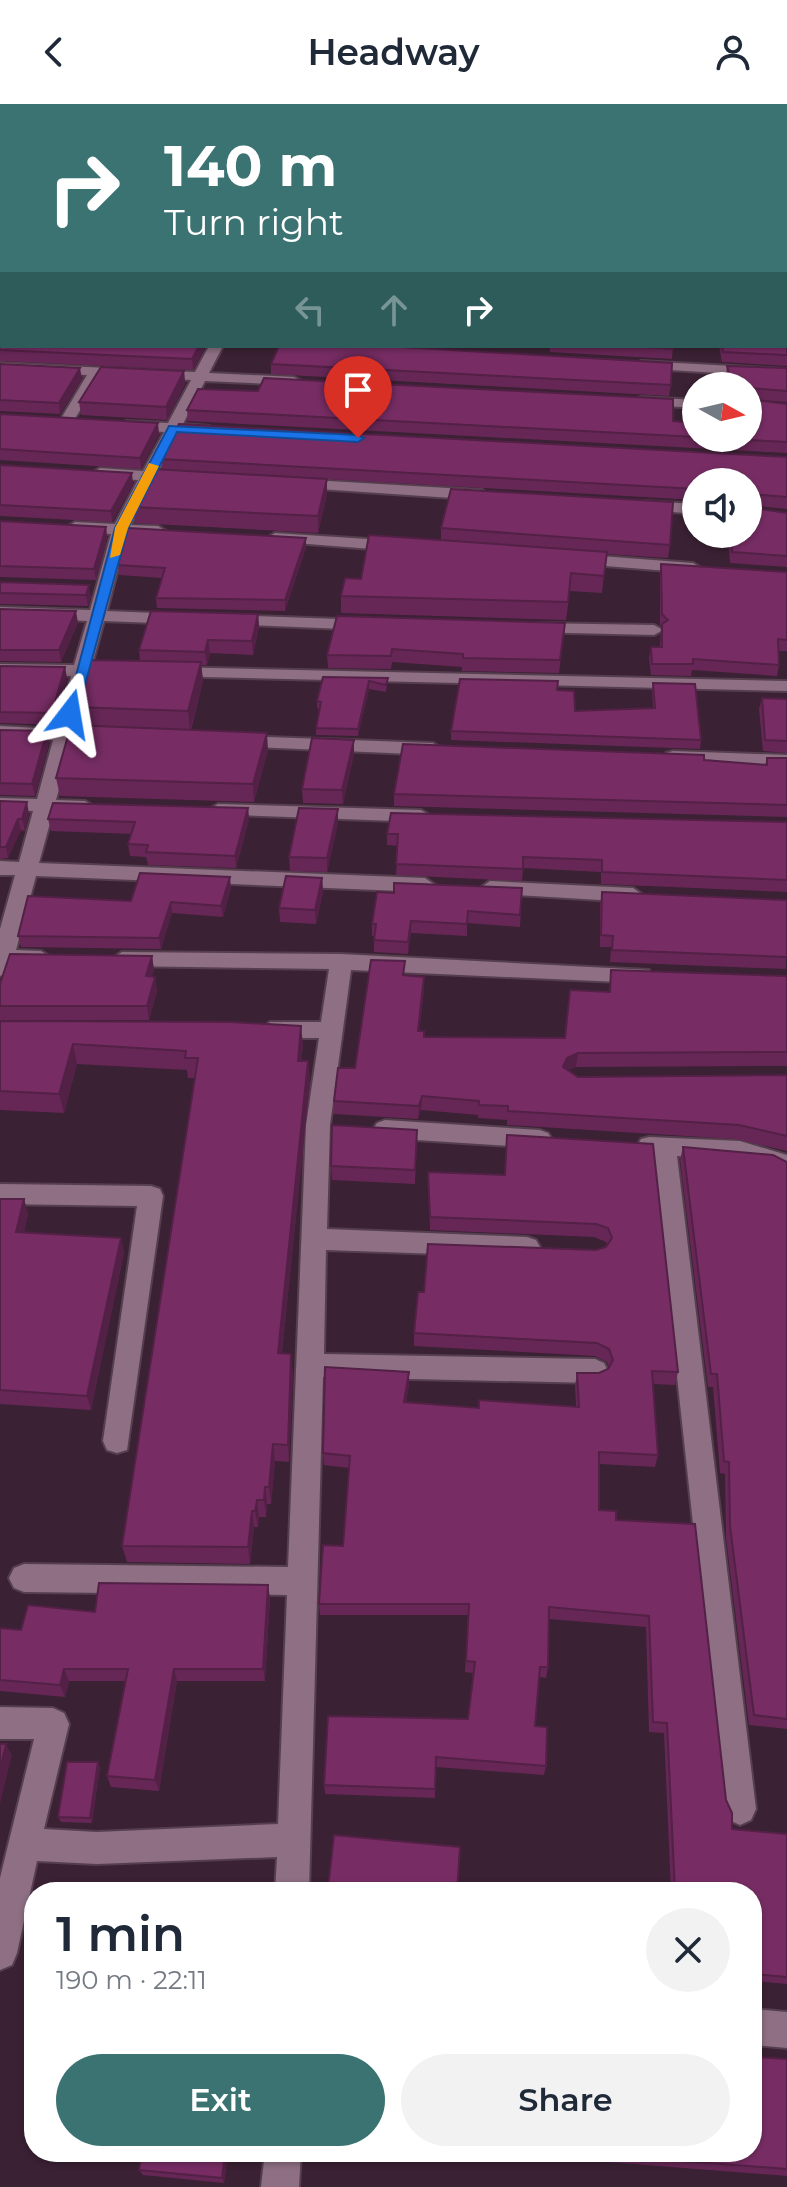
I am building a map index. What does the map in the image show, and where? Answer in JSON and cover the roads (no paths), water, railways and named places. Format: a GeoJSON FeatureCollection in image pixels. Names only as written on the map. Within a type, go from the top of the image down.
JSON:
{"type":"FeatureCollection","features":[{"type":"Feature","properties":{"kind":"street"},"geometry":{"type":"LineString","coordinates":[[65,958],[1,961],[97,616],[98,587],[121,528],[215,348]]}},
{"type":"Feature","properties":{"kind":"street"},"geometry":{"type":"LineString","coordinates":[[622,364],[787,373]]}},
{"type":"Feature","properties":{"kind":"street"},"geometry":{"type":"LineString","coordinates":[[0,367],[311,382]]}},
{"type":"Feature","properties":{"kind":"street"},"geometry":{"type":"LineString","coordinates":[[67,422],[97,371]]}},
{"type":"Feature","properties":{"kind":"street"},"geometry":{"type":"LineString","coordinates":[[619,400],[682,403]]}},
{"type":"Feature","properties":{"kind":"street"},"geometry":{"type":"LineString","coordinates":[[112,425],[220,431]]}},
{"type":"Feature","properties":{"kind":"street"},"geometry":{"type":"LineString","coordinates":[[89,473],[196,478]]}},
{"type":"Feature","properties":{"kind":"street"},"geometry":{"type":"LineString","coordinates":[[275,483],[497,496]]}},
{"type":"Feature","properties":{"kind":"street"},"geometry":{"type":"LineString","coordinates":[[620,504],[682,508]]}},
{"type":"Feature","properties":{"kind":"street"},"geometry":{"type":"LineString","coordinates":[[61,526],[169,531]]}},
{"type":"Feature","properties":{"kind":"street"},"geometry":{"type":"LineString","coordinates":[[265,537],[421,548]]}},
{"type":"Feature","properties":{"kind":"street"},"geometry":{"type":"LineString","coordinates":[[561,558],[716,570]]}},
{"type":"Feature","properties":{"kind":"street"},"geometry":{"type":"LineString","coordinates":[[0,612],[380,625]]}},
{"type":"Feature","properties":{"kind":"street"},"geometry":{"type":"LineString","coordinates":[[517,627],[654,630]]}},
{"type":"Feature","properties":{"kind":"street"},"geometry":{"type":"LineString","coordinates":[[0,669],[787,686]]}},
{"type":"Feature","properties":{"kind":"street"},"geometry":{"type":"LineString","coordinates":[[0,732],[127,738]]}},
{"type":"Feature","properties":{"kind":"street"},"geometry":{"type":"LineString","coordinates":[[221,741],[457,750]]}},
{"type":"Feature","properties":{"kind":"street"},"geometry":{"type":"LineString","coordinates":[[646,756],[787,761]]}},
{"type":"Feature","properties":{"kind":"street"},"geometry":{"type":"LineString","coordinates":[[0,804],[108,807]]}},
{"type":"Feature","properties":{"kind":"street"},"geometry":{"type":"LineString","coordinates":[[203,810],[439,817]]}},
{"type":"Feature","properties":{"kind":"street"},"geometry":{"type":"LineString","coordinates":[[0,868],[647,896]]}},
{"type":"Feature","properties":{"kind":"street"},"geometry":{"type":"LineString","coordinates":[[95,958],[341,962],[665,976]]}},
{"type":"Feature","properties":{"kind":"street"},"geometry":{"type":"LineString","coordinates":[[293,1882],[318,1125],[341,962]]}},
{"type":"Feature","properties":{"kind":"street"},"geometry":{"type":"LineString","coordinates":[[252,1030],[331,1030]]}},
{"type":"Feature","properties":{"kind":"street"},"geometry":{"type":"LineString","coordinates":[[318,1125],[570,1141]]}},
{"type":"Feature","properties":{"kind":"street"},"geometry":{"type":"LineString","coordinates":[[632,1145],[735,1151],[777,1158],[787,1166]]}},
{"type":"Feature","properties":{"kind":"street"},"geometry":{"type":"LineString","coordinates":[[664,1147],[740,1809]]}},
{"type":"Feature","properties":{"kind":"street"},"geometry":{"type":"LineString","coordinates":[[0,1194],[151,1196],[117,1441]]}},
{"type":"Feature","properties":{"kind":"street"},"geometry":{"type":"LineString","coordinates":[[314,1239],[547,1248]]}},
{"type":"Feature","properties":{"kind":"street"},"geometry":{"type":"LineString","coordinates":[[310,1365],[595,1371]]}},
{"type":"Feature","properties":{"kind":"street"},"geometry":{"type":"LineString","coordinates":[[24,1578],[303,1581]]}},
{"type":"Feature","properties":{"kind":"street"},"geometry":{"type":"LineString","coordinates":[[0,1723],[53,1724],[0,1953]]}},
{"type":"Feature","properties":{"kind":"street"},"geometry":{"type":"LineString","coordinates":[[24,1844],[97,1848],[295,1840]]}},
{"type":"Feature","properties":{"kind":"street"},"geometry":{"type":"LineString","coordinates":[[762,2028],[787,2030]]}},
{"type":"Feature","properties":{"kind":"street"},"geometry":{"type":"LineString","coordinates":[[280,2187],[282,2162]]}}]}
